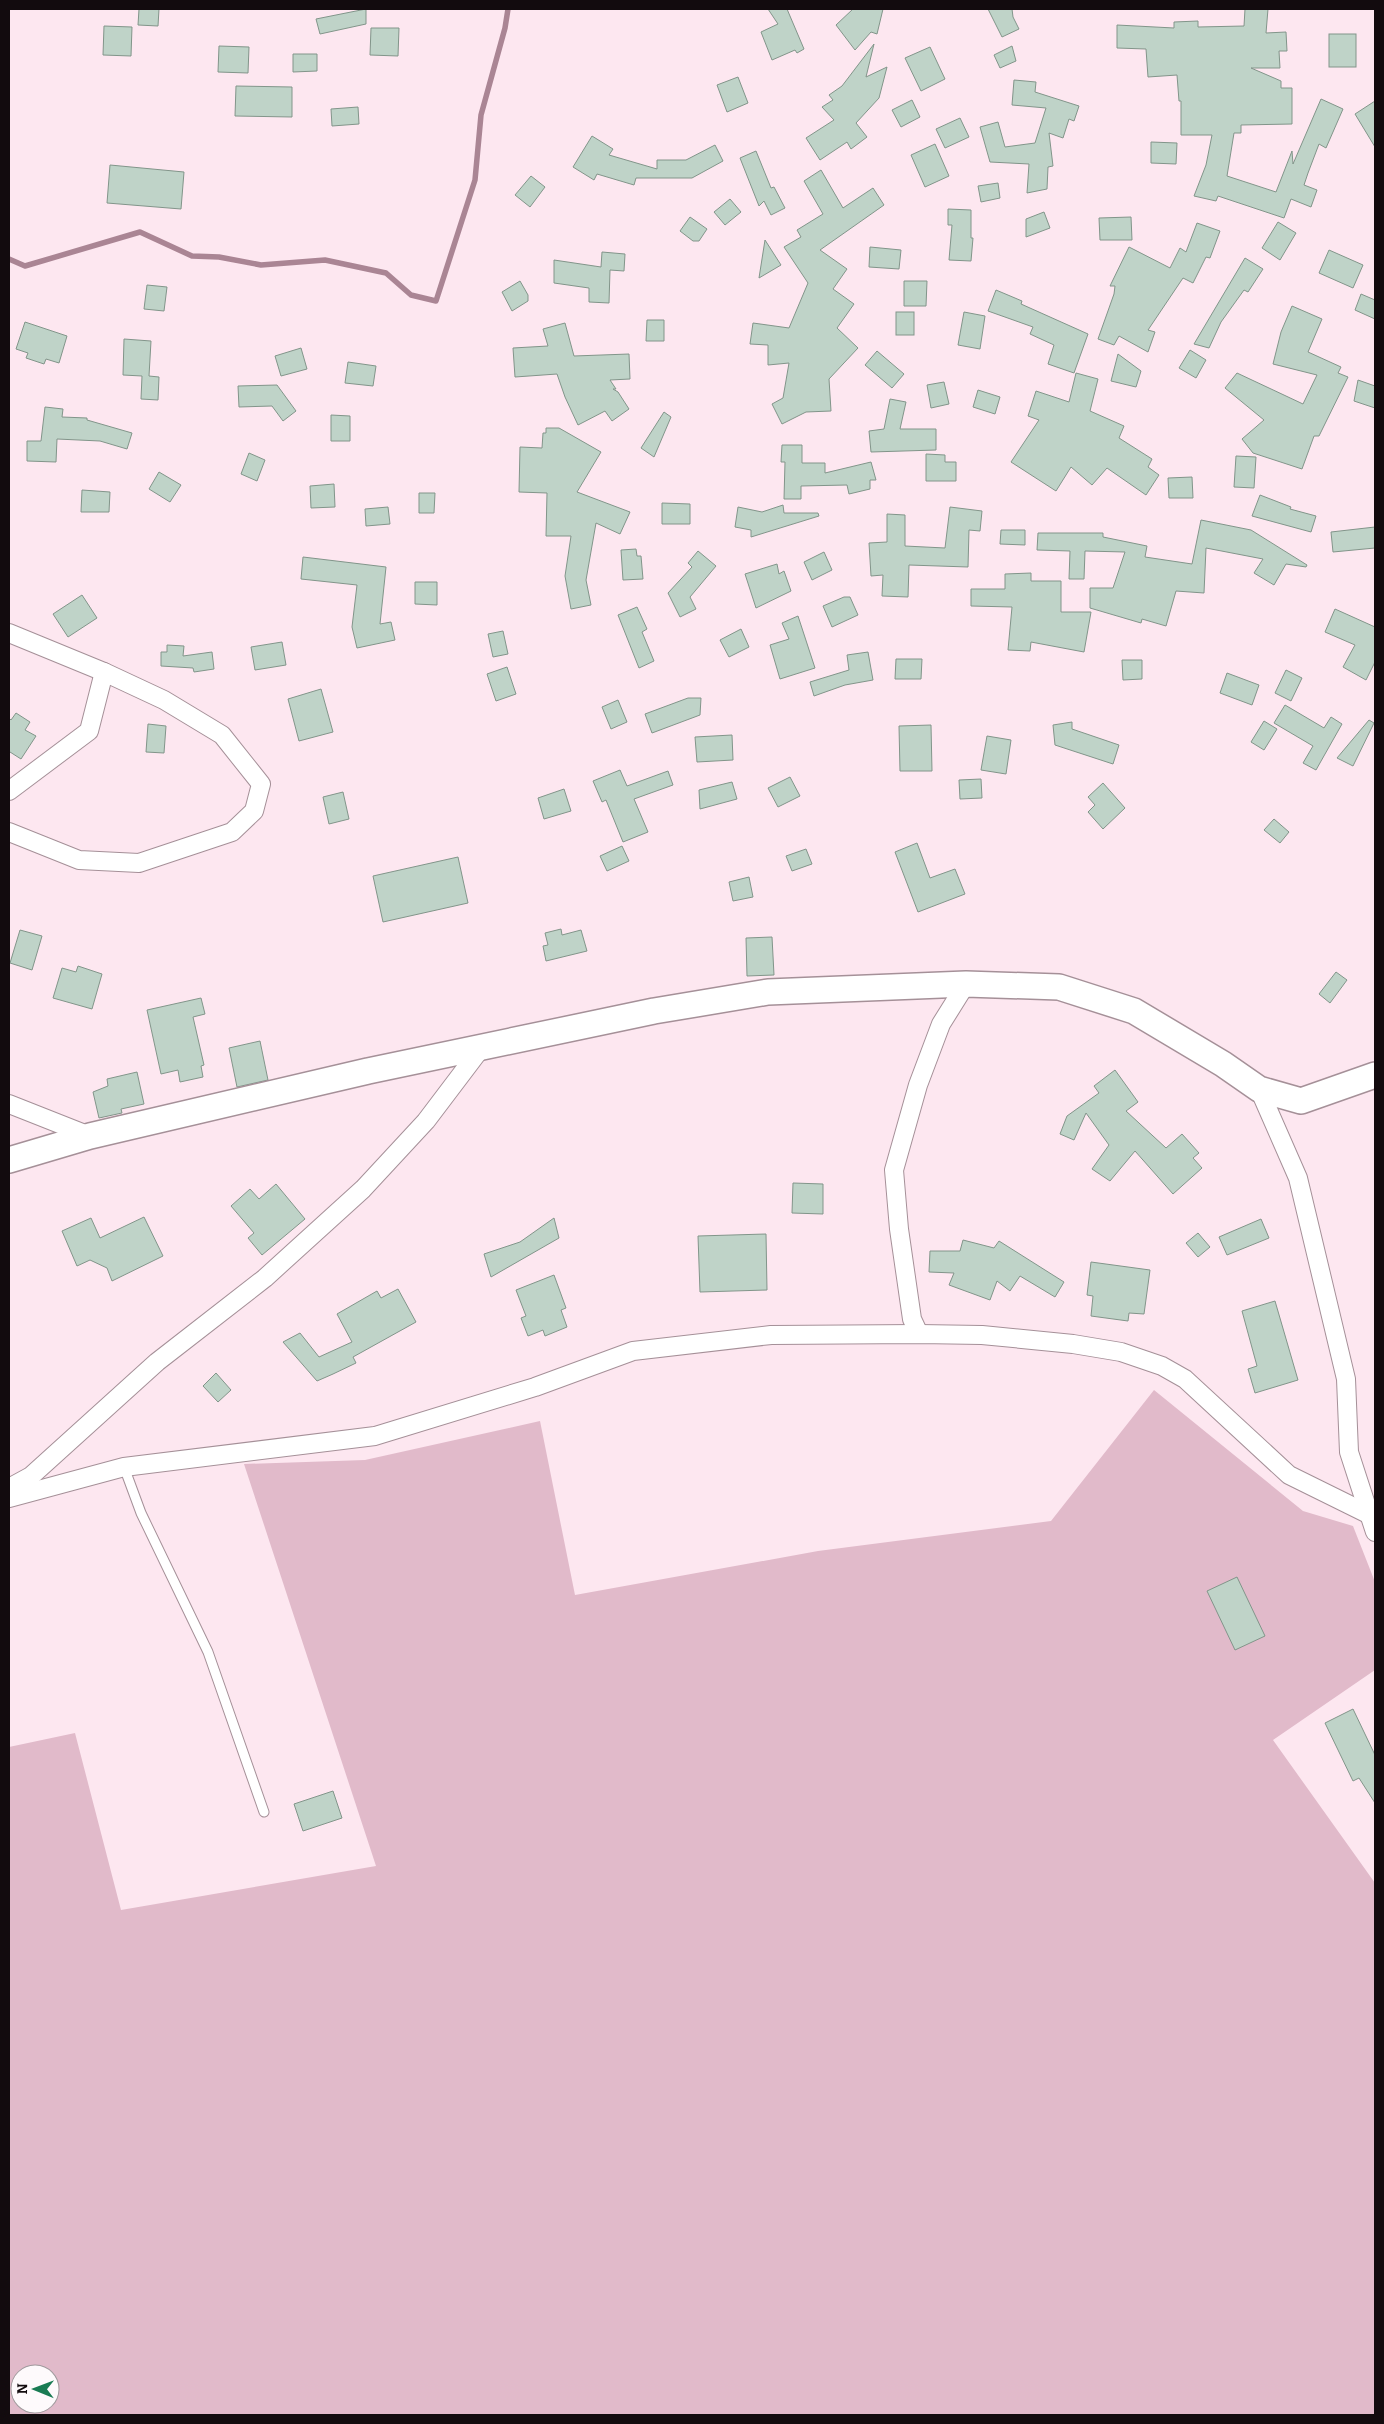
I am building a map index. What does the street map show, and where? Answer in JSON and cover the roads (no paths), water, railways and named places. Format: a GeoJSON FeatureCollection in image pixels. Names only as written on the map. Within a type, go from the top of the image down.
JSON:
{"type":"FeatureCollection","features":[{"type":"Feature","properties":{"kind":"street"},"geometry":{"type":"LineString","coordinates":[[9,633],[104,672],[164,700],[222,734],[261,784],[254,811],[232,832],[139,863],[79,860],[9,832]]}},
{"type":"Feature","properties":{"kind":"street"},"geometry":{"type":"LineString","coordinates":[[9,791],[89,731],[104,672]]}},
{"type":"Feature","properties":{"kind":"street"},"geometry":{"type":"LineString","coordinates":[[918,1334],[912,1318],[899,1229],[894,1170],[918,1085],[941,1024],[966,984]]}},
{"type":"Feature","properties":{"kind":"street"},"geometry":{"type":"LineString","coordinates":[[9,1160],[90,1136],[482,1047],[654,1011],[768,992],[966,984],[1059,987],[1134,1011],[1223,1064],[1259,1089],[1301,1100],[1375,1075]]}},
{"type":"Feature","properties":{"kind":"street"},"geometry":{"type":"LineString","coordinates":[[9,1488],[31,1476],[157,1362],[265,1278],[363,1190],[426,1121],[482,1047]]}},
{"type":"Feature","properties":{"kind":"street"},"geometry":{"type":"LineString","coordinates":[[1259,1089],[1298,1178],[1346,1379],[1349,1452],[1375,1532]]}},
{"type":"Feature","properties":{"kind":"street"},"geometry":{"type":"LineString","coordinates":[[9,1104],[90,1136]]}},
{"type":"Feature","properties":{"kind":"street"},"geometry":{"type":"LineString","coordinates":[[9,1498],[124,1467],[375,1436],[535,1387],[634,1351],[771,1335],[918,1334],[982,1335],[1073,1344],[1121,1352],[1162,1366],[1185,1379],[1289,1475],[1368,1514]]}},
{"type":"Feature","properties":{"kind":"lane"},"geometry":{"type":"LineString","coordinates":[[124,1467],[140,1513],[208,1652],[264,1812]]}},
{"type":"Feature","properties":{"kind":"waterway"},"geometry":{"type":"LineString","coordinates":[[9,259],[25,266],[140,232],[192,256],[219,257],[261,265],[325,260],[386,273],[411,295],[436,301],[475,180],[481,115],[505,28],[508,9]]}}]}
